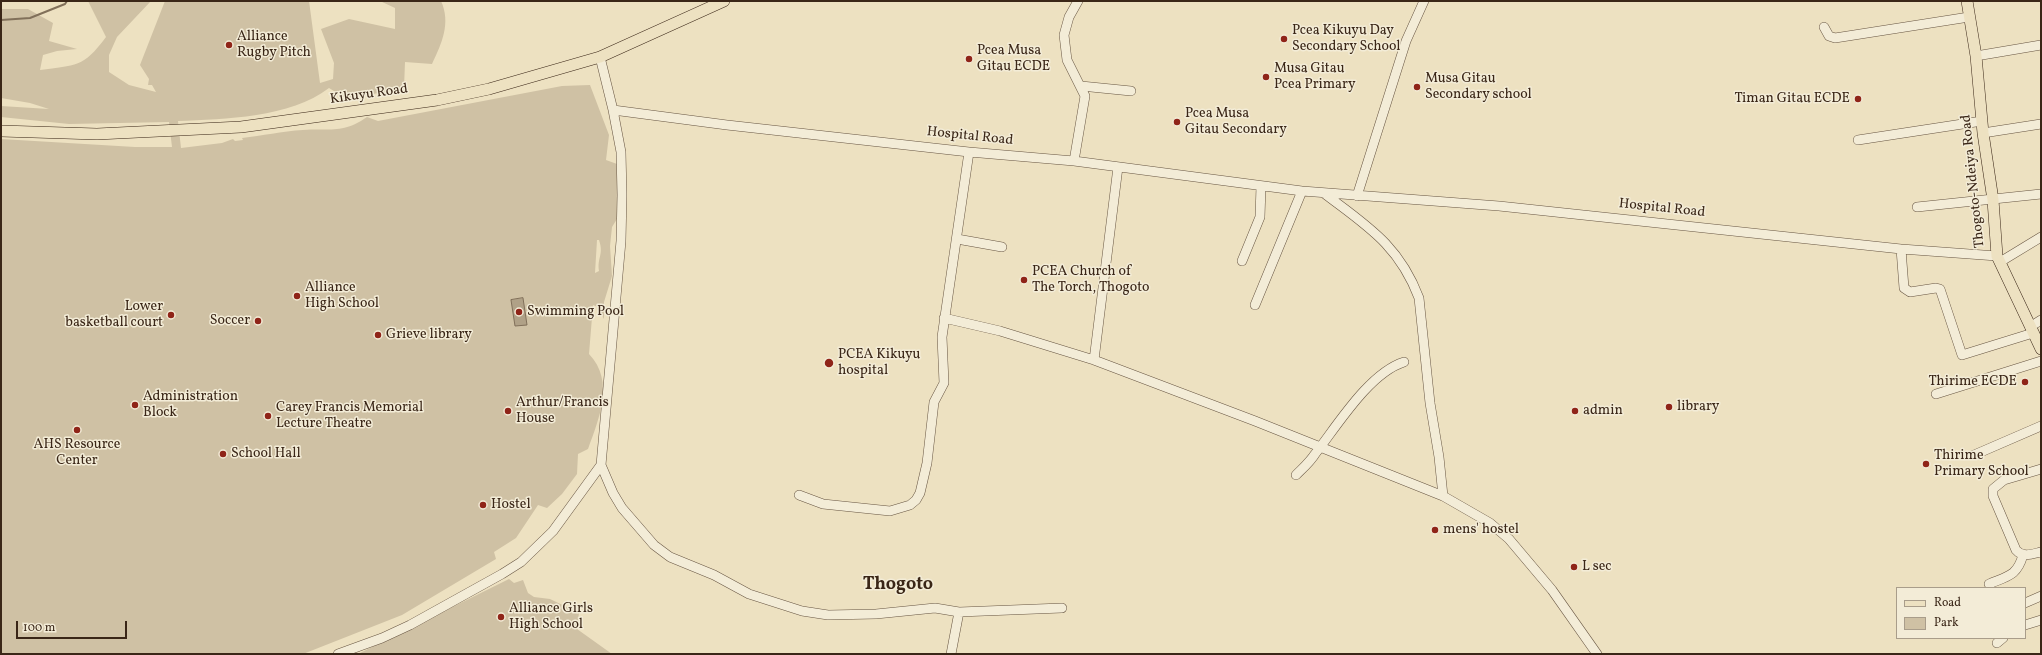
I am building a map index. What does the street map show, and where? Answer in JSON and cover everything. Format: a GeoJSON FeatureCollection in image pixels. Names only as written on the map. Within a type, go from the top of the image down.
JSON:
{"type":"FeatureCollection","features":[{"type":"Feature","properties":{"kind":"main road","name":"Kikuyu Road"},"geometry":{"type":"LineString","coordinates":[[1,131],[96,134],[242,127],[437,100],[488,89],[600,57],[724,1]]}},
{"type":"Feature","properties":{"kind":"main road","name":"Thogoto-Ndeiya Road"},"geometry":{"type":"LineString","coordinates":[[1967,1],[1976,56],[1983,133],[1993,200],[1999,259],[2041,349]]}},
{"type":"Feature","properties":{"kind":"street"},"geometry":{"type":"LineString","coordinates":[[1074,161],[1084,106],[1084,96],[1080,86],[1070,70],[1067,60],[1064,34],[1069,17],[1078,1]]}},
{"type":"Feature","properties":{"kind":"street"},"geometry":{"type":"LineString","coordinates":[[1357,196],[1406,41],[1424,1]]}},
{"type":"Feature","properties":{"kind":"street"},"geometry":{"type":"LineString","coordinates":[[1824,27],[1826,34],[1835,38],[1969,17]]}},
{"type":"Feature","properties":{"kind":"street"},"geometry":{"type":"LineString","coordinates":[[1976,56],[2041,45]]}},
{"type":"Feature","properties":{"kind":"street"},"geometry":{"type":"LineString","coordinates":[[338,654],[382,638],[410,625],[521,562],[553,531],[600,465],[621,241],[621,152],[613,110],[600,57]]}},
{"type":"Feature","properties":{"kind":"street"},"geometry":{"type":"LineString","coordinates":[[1080,86],[1131,91]]}},
{"type":"Feature","properties":{"kind":"street","name":"Hospital Road"},"geometry":{"type":"LineString","coordinates":[[613,110],[727,125],[969,152],[1074,161],[1302,191],[1499,206],[1999,259]]}},
{"type":"Feature","properties":{"kind":"street"},"geometry":{"type":"LineString","coordinates":[[1858,140],[1982,121]]}},
{"type":"Feature","properties":{"kind":"street"},"geometry":{"type":"LineString","coordinates":[[1983,133],[2041,124]]}},
{"type":"Feature","properties":{"kind":"street"},"geometry":{"type":"LineString","coordinates":[[799,495],[823,504],[890,511],[910,506],[920,493],[927,463],[934,402],[944,383],[941,350],[944,318],[969,152]]}},
{"type":"Feature","properties":{"kind":"street"},"geometry":{"type":"LineString","coordinates":[[1094,360],[1118,167]]}},
{"type":"Feature","properties":{"kind":"street"},"geometry":{"type":"LineString","coordinates":[[1242,261],[1260,217],[1261,186]]}},
{"type":"Feature","properties":{"kind":"street"},"geometry":{"type":"LineString","coordinates":[[1255,305],[1302,191]]}},
{"type":"Feature","properties":{"kind":"street"},"geometry":{"type":"LineString","coordinates":[[1323,193],[1374,231],[1389,246],[1399,257],[1414,285],[1419,298],[1430,403],[1439,457],[1443,496]]}},
{"type":"Feature","properties":{"kind":"street"},"geometry":{"type":"LineString","coordinates":[[1917,207],[2041,194]]}},
{"type":"Feature","properties":{"kind":"street"},"geometry":{"type":"LineString","coordinates":[[1999,259],[2041,237]]}},
{"type":"Feature","properties":{"kind":"street"},"geometry":{"type":"LineString","coordinates":[[957,239],[1002,247]]}},
{"type":"Feature","properties":{"kind":"street"},"geometry":{"type":"LineString","coordinates":[[1901,249],[1904,288],[1910,292],[1936,288],[1940,289],[1962,354],[2032,330],[2041,320]]}},
{"type":"Feature","properties":{"kind":"street"},"geometry":{"type":"LineString","coordinates":[[944,318],[1000,331],[1094,360],[1443,496],[1490,523],[1508,539],[1552,590],[1597,654]]}},
{"type":"Feature","properties":{"kind":"street"},"geometry":{"type":"LineString","coordinates":[[1936,394],[2041,361]]}},
{"type":"Feature","properties":{"kind":"street"},"geometry":{"type":"LineString","coordinates":[[1296,475],[1356,401],[1387,371],[1404,362]]}},
{"type":"Feature","properties":{"kind":"street"},"geometry":{"type":"LineString","coordinates":[[1974,455],[2041,426]]}},
{"type":"Feature","properties":{"kind":"street"},"geometry":{"type":"LineString","coordinates":[[600,465],[622,508],[654,545],[670,557],[714,575],[749,594],[802,611],[828,615],[876,614],[935,608],[959,612],[1062,608]]}},
{"type":"Feature","properties":{"kind":"street"},"geometry":{"type":"LineString","coordinates":[[2041,468],[2004,480],[1993,489],[1993,496],[2016,550],[2023,555],[2041,552]]}},
{"type":"Feature","properties":{"kind":"street"},"geometry":{"type":"LineString","coordinates":[[1989,584],[2013,574],[2020,564],[2023,555]]}},
{"type":"Feature","properties":{"kind":"street"},"geometry":{"type":"LineString","coordinates":[[2026,603],[2041,596]]}},
{"type":"Feature","properties":{"kind":"street"},"geometry":{"type":"LineString","coordinates":[[951,654],[959,612]]}},
{"type":"Feature","properties":{"kind":"street"},"geometry":{"type":"LineString","coordinates":[[2026,625],[2041,620]]}},
{"type":"Feature","properties":{"kind":"green space","name":"Alliance High School"},"geometry":{"type":"Polygon","coordinates":[[[88,1],[151,1],[117,37],[109,55],[109,72],[129,85],[156,92],[152,85],[148,85],[149,79],[140,65],[165,1],[309,1],[320,83],[333,79],[334,63],[321,29],[349,19],[395,29],[395,8],[380,1],[441,1],[445,17],[442,41],[432,64],[405,62],[404,88],[347,99],[329,88],[296,106],[276,111],[236,118],[178,121],[181,148],[222,143],[233,139],[235,141],[243,140],[242,138],[287,131],[343,128],[351,126],[367,117],[378,121],[562,86],[590,85],[609,135],[606,160],[617,164],[617,219],[612,227],[610,246],[612,276],[604,302],[604,319],[598,307],[593,305],[589,354],[597,365],[601,376],[603,388],[600,413],[588,449],[578,454],[577,474],[562,494],[547,508],[538,505],[516,538],[494,552],[496,559],[402,615],[303,654],[1,654],[1,139],[135,147],[172,147],[169,122],[69,124],[1,117],[1,106],[49,109],[30,103],[1,98],[1,9],[28,9],[53,23],[49,41],[77,49],[57,51],[43,55],[40,70],[71,66],[85,60],[106,37],[88,1]],[[597,240],[595,273],[599,271],[601,249],[599,240],[597,240]]]}},
{"type":"Feature","properties":{"kind":"green space","name":"Alliance Girls High School"},"geometry":{"type":"Polygon","coordinates":[[[509,579],[514,583],[523,580],[528,593],[534,597],[550,599],[579,613],[577,629],[612,654],[358,654],[509,579]]]}},
{"type":"Feature","properties":{"kind":"shaded area","name":"Swimming Pool"},"geometry":{"type":"Polygon","coordinates":[[[523,298],[527,325],[515,326],[511,300],[523,298]]]}},
{"type":"Feature","properties":{"kind":"waterway"},"geometry":{"type":"LineString","coordinates":[[1,20],[30,18],[65,4],[67,1]]}},
{"type":"Feature","properties":{"kind":"place","name":"Pcea Kikuyu Day Secondary School"},"geometry":{"type":"Point","coordinates":[1284,39]}},
{"type":"Feature","properties":{"kind":"place","name":"Alliance Rugby Pitch"},"geometry":{"type":"Point","coordinates":[229,45]}},
{"type":"Feature","properties":{"kind":"place","name":"Pcea Musa Gitau ECDE"},"geometry":{"type":"Point","coordinates":[969,59]}},
{"type":"Feature","properties":{"kind":"place","name":"Musa Gitau Pcea Primary"},"geometry":{"type":"Point","coordinates":[1266,77]}},
{"type":"Feature","properties":{"kind":"place","name":"Musa Gitau Secondary school"},"geometry":{"type":"Point","coordinates":[1417,87]}},
{"type":"Feature","properties":{"kind":"place","name":"Timan Gitau ECDE"},"geometry":{"type":"Point","coordinates":[1858,99]}},
{"type":"Feature","properties":{"kind":"place","name":"Pcea Musa Gitau Secondary"},"geometry":{"type":"Point","coordinates":[1177,122]}},
{"type":"Feature","properties":{"kind":"place","name":"PCEA Church of The Torch, Thogoto"},"geometry":{"type":"Point","coordinates":[1024,280]}},
{"type":"Feature","properties":{"kind":"place","name":"Alliance High School"},"geometry":{"type":"Point","coordinates":[297,296]}},
{"type":"Feature","properties":{"kind":"place","name":"Swimming Pool"},"geometry":{"type":"Point","coordinates":[519,312]}},
{"type":"Feature","properties":{"kind":"place","name":"Lower basketball court"},"geometry":{"type":"Point","coordinates":[171,315]}},
{"type":"Feature","properties":{"kind":"place","name":"Soccer"},"geometry":{"type":"Point","coordinates":[258,321]}},
{"type":"Feature","properties":{"kind":"place","name":"Grieve library"},"geometry":{"type":"Point","coordinates":[378,335]}},
{"type":"Feature","properties":{"kind":"place","name":"PCEA Kikuyu hospital"},"geometry":{"type":"Point","coordinates":[829,363]}},
{"type":"Feature","properties":{"kind":"place","name":"Thirime ECDE"},"geometry":{"type":"Point","coordinates":[2025,382]}},
{"type":"Feature","properties":{"kind":"place","name":"Administration Block"},"geometry":{"type":"Point","coordinates":[135,405]}},
{"type":"Feature","properties":{"kind":"place","name":"library"},"geometry":{"type":"Point","coordinates":[1669,407]}},
{"type":"Feature","properties":{"kind":"place","name":"Arthur/Francis House"},"geometry":{"type":"Point","coordinates":[508,411]}},
{"type":"Feature","properties":{"kind":"place","name":"admin"},"geometry":{"type":"Point","coordinates":[1575,411]}},
{"type":"Feature","properties":{"kind":"place","name":"Carey Francis Memorial Lecture Theatre"},"geometry":{"type":"Point","coordinates":[268,416]}},
{"type":"Feature","properties":{"kind":"place","name":"AHS Resource Center"},"geometry":{"type":"Point","coordinates":[77,430]}},
{"type":"Feature","properties":{"kind":"place","name":"School Hall"},"geometry":{"type":"Point","coordinates":[223,454]}},
{"type":"Feature","properties":{"kind":"place","name":"Thirime Primary School"},"geometry":{"type":"Point","coordinates":[1926,464]}},
{"type":"Feature","properties":{"kind":"place","name":"Hostel"},"geometry":{"type":"Point","coordinates":[483,505]}},
{"type":"Feature","properties":{"kind":"place","name":"mens' hostel"},"geometry":{"type":"Point","coordinates":[1435,530]}},
{"type":"Feature","properties":{"kind":"place","name":"L sec"},"geometry":{"type":"Point","coordinates":[1574,567]}},
{"type":"Feature","properties":{"kind":"place","name":"Alliance Girls High School"},"geometry":{"type":"Point","coordinates":[501,617]}},
{"type":"Feature","properties":{"kind":"district","name":"Thogoto"},"geometry":{"type":"Point","coordinates":[898,586]}}]}
